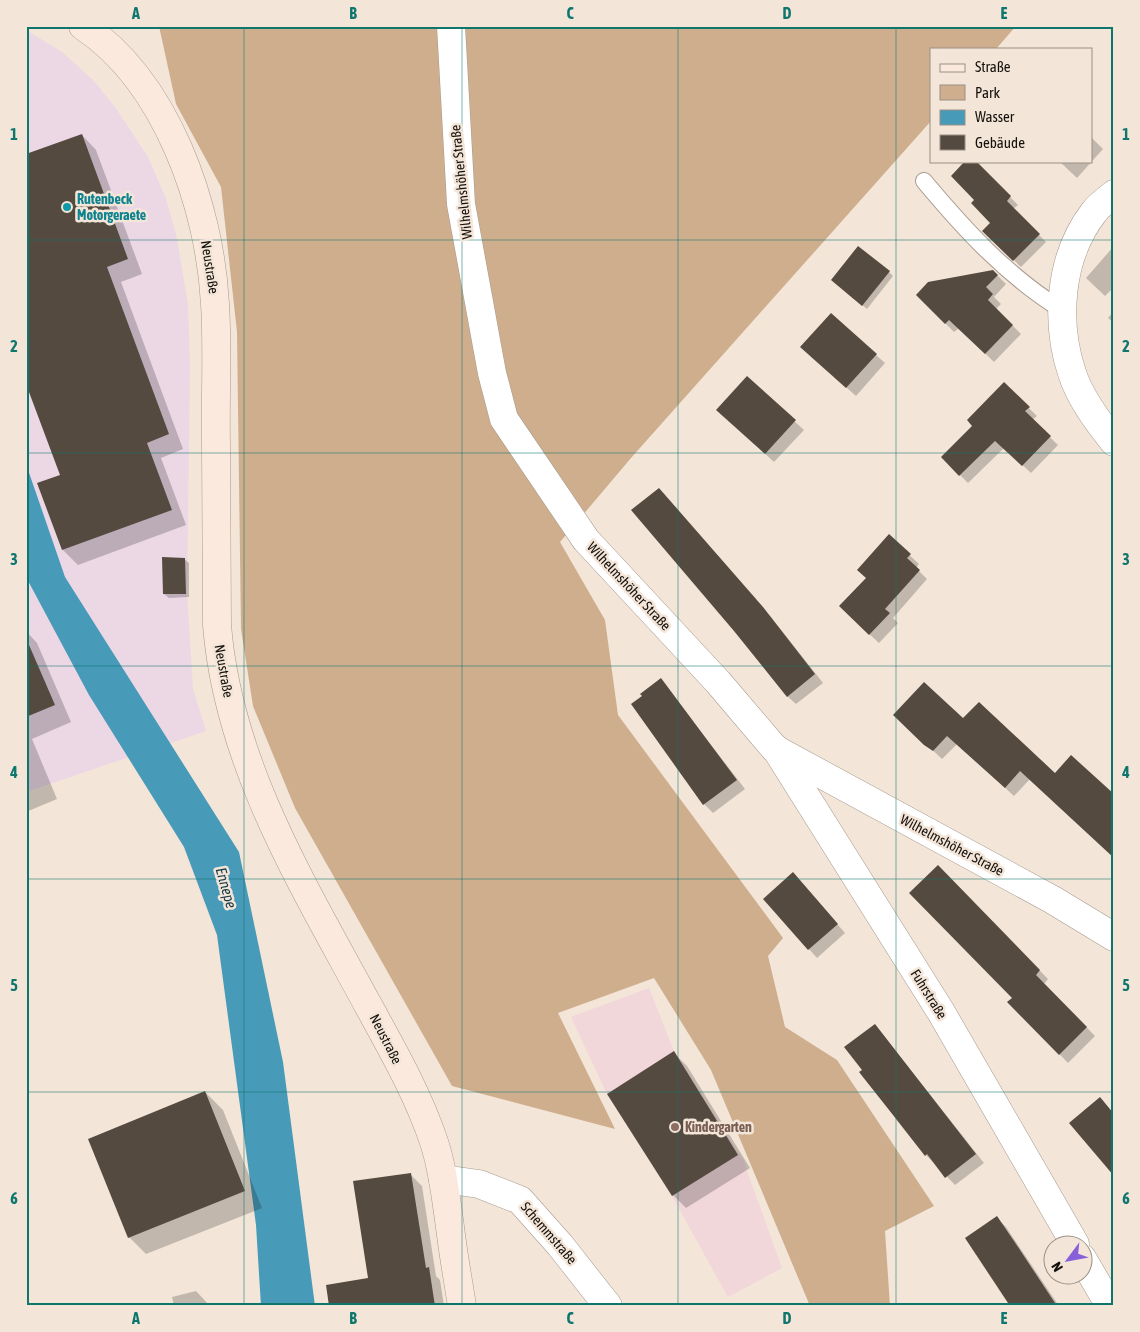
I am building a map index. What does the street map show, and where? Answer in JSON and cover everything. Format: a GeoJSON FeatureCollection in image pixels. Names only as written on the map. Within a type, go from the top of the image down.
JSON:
{"type":"FeatureCollection","features":[{"type":"Feature","properties":{"kind":"main road","name":"Neustraße"},"geometry":{"type":"LineString","coordinates":[[91,28],[116,53],[144,86],[181,152],[195,196],[206,243],[215,303],[217,625],[223,675],[244,755],[274,826],[406,1078],[434,1142],[443,1180],[462,1306]]}},
{"type":"Feature","properties":{"kind":"street","name":"Wilhelmshöher Straße"},"geometry":{"type":"LineString","coordinates":[[451,26],[461,204],[492,373],[504,419],[586,540],[718,682],[775,749],[1053,900],[1114,937]]}},
{"type":"Feature","properties":{"kind":"street"},"geometry":{"type":"LineString","coordinates":[[1114,194],[1094,212],[1075,246],[1063,289],[1062,310],[1062,333],[1072,375],[1095,416],[1114,442]]}},
{"type":"Feature","properties":{"kind":"street","name":"Fuhrstraße"},"geometry":{"type":"LineString","coordinates":[[775,749],[941,1012],[1069,1234]]}},
{"type":"Feature","properties":{"kind":"street","name":"Schemmstraße"},"geometry":{"type":"LineString","coordinates":[[443,1180],[479,1184],[520,1200],[560,1245],[608,1306]]}},
{"type":"Feature","properties":{"kind":"street"},"geometry":{"type":"LineString","coordinates":[[1092,1275],[1110,1306]]}},
{"type":"Feature","properties":{"kind":"lane"},"geometry":{"type":"LineString","coordinates":[[924,181],[968,233],[995,259],[1042,298],[1062,310]]}},
{"type":"Feature","properties":{"kind":"shaded area"},"geometry":{"type":"Polygon","coordinates":[[[26,30],[62,52],[95,82],[117,110],[148,157],[166,199],[176,234],[188,304],[190,368],[187,594],[193,689],[206,731],[26,792],[26,30]]]}},
{"type":"Feature","properties":{"kind":"shaded area","name":"Kindergarten"},"geometry":{"type":"Polygon","coordinates":[[[649,988],[674,1051],[743,1160],[782,1268],[728,1297],[672,1196],[607,1094],[571,1017],[649,988]]]}},
{"type":"Feature","properties":{"kind":"green space"},"geometry":{"type":"Polygon","coordinates":[[[159,26],[1016,26],[997,48],[930,48],[930,122],[631,458],[560,542],[605,620],[618,715],[783,938],[768,956],[785,1027],[837,1060],[934,1206],[885,1231],[890,1306],[810,1306],[711,1070],[654,978],[558,1013],[615,1129],[452,1086],[295,808],[253,706],[241,629],[237,332],[221,187],[176,104],[159,26]]]}},
{"type":"Feature","properties":{"kind":"water","name":"Ennepe"},"geometry":{"type":"Polygon","coordinates":[[[26,464],[65,577],[239,852],[283,1062],[315,1306],[261,1306],[256,1225],[217,935],[184,847],[89,695],[26,577],[26,464]]]}},
{"type":"Feature","properties":{"kind":"building"},"geometry":{"type":"Polygon","coordinates":[[[82,134],[128,259],[107,267],[169,434],[147,443],[172,510],[62,550],[37,483],[60,475],[26,384],[26,154],[82,134]]]}},
{"type":"Feature","properties":{"kind":"building"},"geometry":{"type":"Polygon","coordinates":[[[964,162],[977,162],[1011,196],[1007,201],[1040,234],[1013,261],[982,231],[990,223],[971,203],[974,200],[951,176],[964,162]]]}},
{"type":"Feature","properties":{"kind":"building"},"geometry":{"type":"Polygon","coordinates":[[[858,246],[890,271],[862,306],[831,280],[858,246]]]}},
{"type":"Feature","properties":{"kind":"building"},"geometry":{"type":"Polygon","coordinates":[[[993,270],[998,275],[986,287],[993,294],[988,300],[1013,325],[985,354],[949,320],[945,324],[916,295],[928,282],[993,270]]]}},
{"type":"Feature","properties":{"kind":"building"},"geometry":{"type":"Polygon","coordinates":[[[831,313],[877,354],[846,388],[800,347],[831,313]]]}},
{"type":"Feature","properties":{"kind":"building"},"geometry":{"type":"Polygon","coordinates":[[[747,376],[796,420],[765,454],[716,410],[747,376]]]}},
{"type":"Feature","properties":{"kind":"building"},"geometry":{"type":"Polygon","coordinates":[[[1004,382],[1030,407],[1025,411],[1051,436],[1022,466],[995,441],[959,476],[941,457],[972,426],[967,420],[1004,382]]]}},
{"type":"Feature","properties":{"kind":"building"},"geometry":{"type":"Polygon","coordinates":[[[659,488],[763,607],[815,674],[787,697],[734,631],[631,510],[659,488]]]}},
{"type":"Feature","properties":{"kind":"building"},"geometry":{"type":"Polygon","coordinates":[[[889,534],[911,554],[907,558],[920,570],[885,609],[890,613],[869,635],[839,606],[866,578],[857,570],[889,534]]]}},
{"type":"Feature","properties":{"kind":"building"},"geometry":{"type":"Polygon","coordinates":[[[162,557],[185,558],[186,594],[163,594],[162,557]]]}},
{"type":"Feature","properties":{"kind":"building"},"geometry":{"type":"Polygon","coordinates":[[[26,638],[55,705],[26,717],[26,638]]]}},
{"type":"Feature","properties":{"kind":"building"},"geometry":{"type":"Polygon","coordinates":[[[661,678],[737,780],[703,805],[631,704],[642,696],[640,694],[661,678]]]}},
{"type":"Feature","properties":{"kind":"building"},"geometry":{"type":"Polygon","coordinates":[[[924,682],[963,718],[979,702],[1055,773],[1071,755],[1114,794],[1114,858],[1020,771],[1005,788],[947,736],[933,751],[924,745],[893,715],[924,682]]]}},
{"type":"Feature","properties":{"kind":"building"},"geometry":{"type":"Polygon","coordinates":[[[938,865],[1040,970],[1036,975],[1087,1027],[1059,1055],[1007,1002],[1012,998],[909,893],[938,865]]]}},
{"type":"Feature","properties":{"kind":"building"},"geometry":{"type":"Polygon","coordinates":[[[793,872],[838,924],[808,950],[763,899],[793,872]]]}},
{"type":"Feature","properties":{"kind":"building"},"geometry":{"type":"Polygon","coordinates":[[[875,1024],[976,1154],[945,1178],[927,1154],[925,1156],[859,1072],[862,1070],[844,1047],[875,1024]]]}},
{"type":"Feature","properties":{"kind":"building","name":"Kindergarten"},"geometry":{"type":"Polygon","coordinates":[[[674,1051],[738,1155],[672,1196],[607,1094],[674,1051]]]}},
{"type":"Feature","properties":{"kind":"building"},"geometry":{"type":"Polygon","coordinates":[[[205,1091],[245,1191],[128,1238],[88,1139],[205,1091]]]}},
{"type":"Feature","properties":{"kind":"building"},"geometry":{"type":"Polygon","coordinates":[[[1100,1097],[1114,1114],[1114,1176],[1069,1123],[1100,1097]]]}},
{"type":"Feature","properties":{"kind":"building"},"geometry":{"type":"Polygon","coordinates":[[[411,1173],[426,1268],[429,1267],[435,1306],[329,1306],[326,1285],[368,1278],[353,1181],[411,1173]]]}},
{"type":"Feature","properties":{"kind":"building"},"geometry":{"type":"Polygon","coordinates":[[[997,1216],[1057,1306],[1010,1306],[965,1238],[997,1216]]]}},
{"type":"Feature","properties":{"kind":"place","name":"Rutenbeck Motorgeraete"},"geometry":{"type":"Point","coordinates":[67,207]}},
{"type":"Feature","properties":{"kind":"place","name":"Kindergarten"},"geometry":{"type":"Point","coordinates":[675,1127]}}]}
